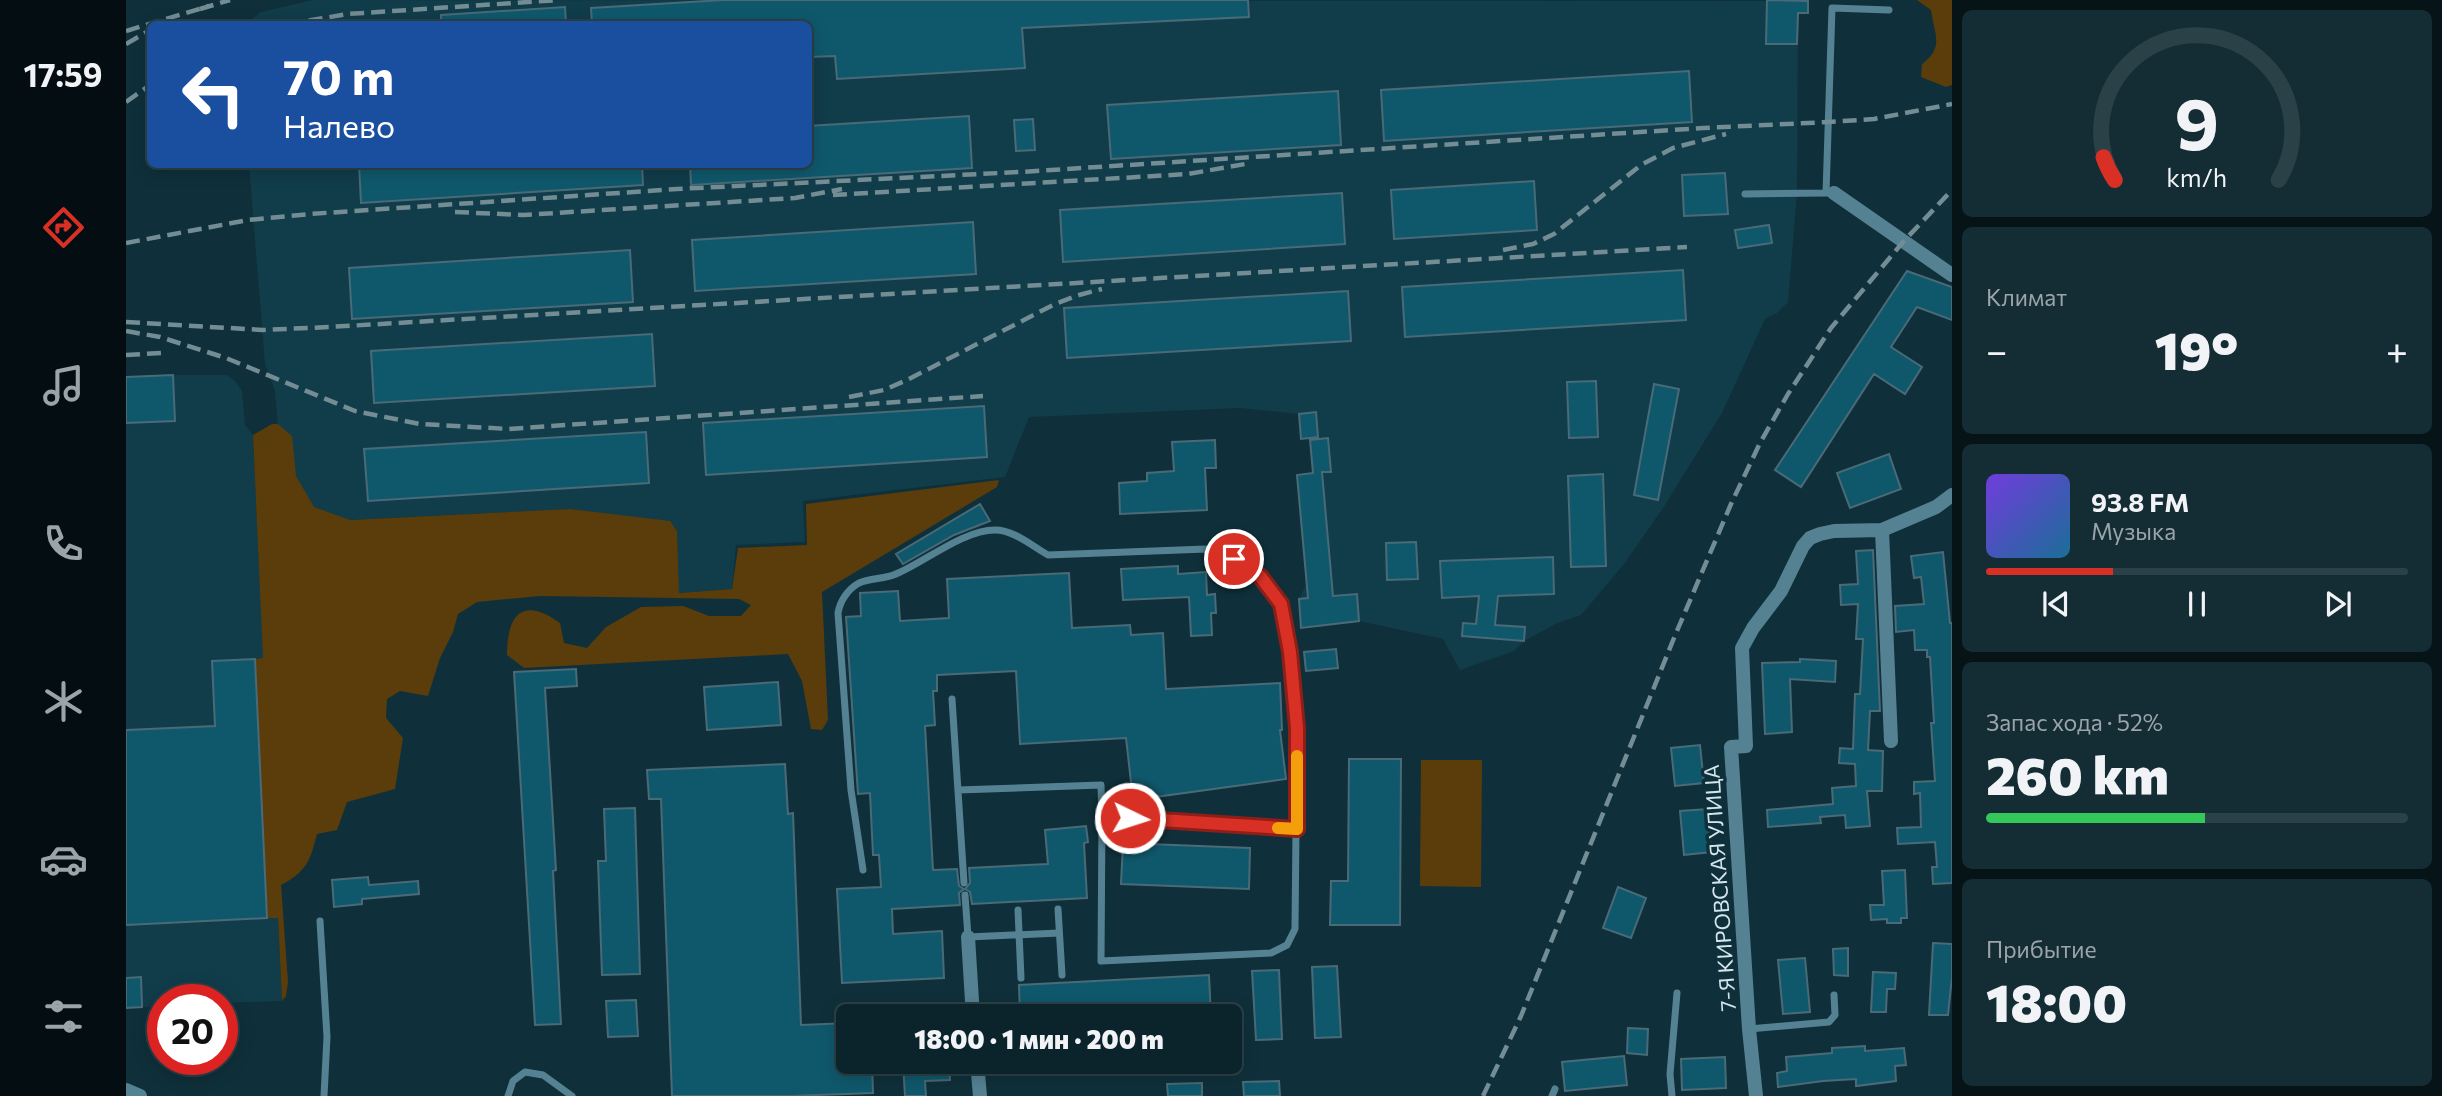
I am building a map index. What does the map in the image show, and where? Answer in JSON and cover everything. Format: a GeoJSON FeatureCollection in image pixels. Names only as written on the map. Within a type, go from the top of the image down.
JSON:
{"type":"FeatureCollection","features":[{"type":"Feature","properties":{"kind":"street"},"geometry":{"type":"LineString","coordinates":[[1830,193],[1952,275]]}},
{"type":"Feature","properties":{"kind":"street"},"geometry":{"type":"LineString","coordinates":[[1891,741],[1882,530],[1936,506],[1952,495]]}},
{"type":"Feature","properties":{"kind":"street","name":"7-Я КИРОВСКАЯ УЛИЦА"},"geometry":{"type":"LineString","coordinates":[[1756,1096],[1749,1029],[1731,747],[1745,746],[1742,648],[1753,628],[1781,591],[1803,546],[1810,538],[1833,531],[1882,530]]}},
{"type":"Feature","properties":{"kind":"street"},"geometry":{"type":"LineString","coordinates":[[968,937],[972,1004]]}},
{"type":"Feature","properties":{"kind":"street"},"geometry":{"type":"LineString","coordinates":[[978,1074],[980,1096]]}},
{"type":"Feature","properties":{"kind":"lane"},"geometry":{"type":"LineString","coordinates":[[1745,194],[1830,193],[1832,8],[1889,10]]}},
{"type":"Feature","properties":{"kind":"lane"},"geometry":{"type":"LineString","coordinates":[[863,870],[850,790],[838,613],[839,604],[845,595],[860,583],[894,576],[971,535],[995,530],[1016,534],[1026,544],[1048,555],[1206,549],[1234,559],[1260,576],[1281,604],[1290,652],[1297,728],[1295,929],[1287,944],[1272,953],[1101,961],[1101,785],[958,790]]}},
{"type":"Feature","properties":{"kind":"lane"},"geometry":{"type":"LineString","coordinates":[[952,699],[964,883]]}},
{"type":"Feature","properties":{"kind":"lane"},"geometry":{"type":"LineString","coordinates":[[1102,816],[1297,829]]}},
{"type":"Feature","properties":{"kind":"lane"},"geometry":{"type":"LineString","coordinates":[[965,895],[968,937],[1059,933]]}},
{"type":"Feature","properties":{"kind":"lane"},"geometry":{"type":"LineString","coordinates":[[1058,909],[1062,975]]}},
{"type":"Feature","properties":{"kind":"lane"},"geometry":{"type":"LineString","coordinates":[[1017,910],[1021,978]]}},
{"type":"Feature","properties":{"kind":"lane"},"geometry":{"type":"LineString","coordinates":[[320,921],[327,1037],[324,1096]]}},
{"type":"Feature","properties":{"kind":"lane"},"geometry":{"type":"LineString","coordinates":[[1672,1096],[1670,1074],[1677,993]]}},
{"type":"Feature","properties":{"kind":"lane"},"geometry":{"type":"LineString","coordinates":[[1749,1029],[1829,1022],[1835,1015],[1834,995]]}},
{"type":"Feature","properties":{"kind":"lane"},"geometry":{"type":"LineString","coordinates":[[508,1096],[513,1081],[525,1072],[543,1075],[572,1096]]}},
{"type":"Feature","properties":{"kind":"shaded area"},"geometry":{"type":"Polygon","coordinates":[[[313,0],[1808,1],[1808,13],[1798,13],[1797,194],[1788,302],[1777,313],[1765,319],[1722,413],[1663,508],[1624,564],[1581,615],[1557,623],[1524,641],[1514,651],[1460,670],[1443,639],[1359,621],[1356,594],[1299,599],[1306,585],[1297,475],[1313,473],[1310,438],[1318,437],[1316,412],[1299,414],[1241,408],[1029,417],[1005,477],[803,501],[805,542],[736,545],[732,589],[678,593],[677,531],[570,509],[286,523],[275,391],[265,364],[249,168],[812,168],[812,21],[249,21],[261,12],[313,0]]]}},
{"type":"Feature","properties":{"kind":"shaded area"},"geometry":{"type":"Polygon","coordinates":[[[1917,0],[1952,0],[1952,85],[1946,87],[1921,77],[1922,64],[1934,52],[1936,40],[1931,10],[1917,0]]]}},
{"type":"Feature","properties":{"kind":"shaded area"},"geometry":{"type":"Polygon","coordinates":[[[227,375],[242,391],[245,425],[253,435],[264,659],[255,659],[267,918],[278,918],[282,1001],[238,1002],[238,984],[147,984],[147,1007],[126,1008],[126,377],[227,375]]]}},
{"type":"Feature","properties":{"kind":"shaded area"},"geometry":{"type":"Polygon","coordinates":[[[272,424],[278,424],[292,436],[296,476],[314,507],[350,520],[570,509],[670,521],[677,531],[679,593],[732,589],[738,548],[807,545],[806,504],[999,480],[997,487],[822,592],[828,720],[822,730],[811,729],[802,681],[788,654],[524,668],[507,655],[513,622],[517,616],[530,610],[548,615],[560,623],[564,643],[587,648],[606,627],[641,607],[683,606],[709,616],[741,616],[751,605],[739,599],[540,596],[477,602],[458,614],[428,696],[400,691],[387,699],[386,718],[403,738],[395,789],[347,802],[337,830],[317,834],[302,870],[281,885],[288,982],[286,996],[282,1001],[278,918],[267,918],[255,659],[263,658],[253,435],[272,424]]]}},
{"type":"Feature","properties":{"kind":"shaded area"},"geometry":{"type":"Polygon","coordinates":[[[1421,760],[1482,760],[1481,887],[1420,886],[1421,760]]]}},
{"type":"Feature","properties":{"kind":"building"},"geometry":{"type":"Polygon","coordinates":[[[723,0],[1248,0],[1249,17],[1022,28],[1025,68],[837,79],[835,56],[812,57],[812,21],[592,21],[591,8],[723,0]]]}},
{"type":"Feature","properties":{"kind":"building"},"geometry":{"type":"Polygon","coordinates":[[[1767,0],[1808,1],[1808,13],[1798,13],[1797,44],[1766,44],[1767,0]]]}},
{"type":"Feature","properties":{"kind":"building"},"geometry":{"type":"Polygon","coordinates":[[[565,7],[566,21],[441,21],[441,15],[565,7]]]}},
{"type":"Feature","properties":{"kind":"building"},"geometry":{"type":"Polygon","coordinates":[[[1689,71],[1692,122],[1384,141],[1381,90],[1689,71]]]}},
{"type":"Feature","properties":{"kind":"building"},"geometry":{"type":"Polygon","coordinates":[[[1338,91],[1341,145],[1111,159],[1107,105],[1338,91]]]}},
{"type":"Feature","properties":{"kind":"building"},"geometry":{"type":"Polygon","coordinates":[[[969,116],[972,168],[691,185],[690,168],[812,168],[812,126],[969,116]]]}},
{"type":"Feature","properties":{"kind":"building"},"geometry":{"type":"Polygon","coordinates":[[[1033,119],[1035,150],[1016,151],[1014,120],[1033,119]]]}},
{"type":"Feature","properties":{"kind":"building"},"geometry":{"type":"Polygon","coordinates":[[[359,168],[642,168],[643,185],[361,203],[359,168]]]}},
{"type":"Feature","properties":{"kind":"building"},"geometry":{"type":"Polygon","coordinates":[[[1725,173],[1728,214],[1684,216],[1682,175],[1725,173]]]}},
{"type":"Feature","properties":{"kind":"building"},"geometry":{"type":"Polygon","coordinates":[[[1534,181],[1537,230],[1394,239],[1391,190],[1534,181]]]}},
{"type":"Feature","properties":{"kind":"building"},"geometry":{"type":"Polygon","coordinates":[[[1342,193],[1345,244],[1063,262],[1060,210],[1342,193]]]}},
{"type":"Feature","properties":{"kind":"building"},"geometry":{"type":"Polygon","coordinates":[[[973,222],[976,274],[695,291],[692,240],[973,222]]]}},
{"type":"Feature","properties":{"kind":"building"},"geometry":{"type":"Polygon","coordinates":[[[1769,225],[1772,243],[1738,248],[1735,230],[1769,225]]]}},
{"type":"Feature","properties":{"kind":"building"},"geometry":{"type":"Polygon","coordinates":[[[630,250],[633,302],[352,319],[349,268],[630,250]]]}},
{"type":"Feature","properties":{"kind":"building"},"geometry":{"type":"Polygon","coordinates":[[[1683,270],[1686,320],[1405,337],[1402,287],[1683,270]]]}},
{"type":"Feature","properties":{"kind":"building"},"geometry":{"type":"Polygon","coordinates":[[[1907,271],[1952,287],[1952,320],[1917,307],[1891,347],[1922,367],[1905,394],[1874,374],[1801,487],[1775,470],[1907,271]]]}},
{"type":"Feature","properties":{"kind":"building"},"geometry":{"type":"Polygon","coordinates":[[[1348,291],[1351,341],[1067,358],[1064,308],[1348,291]]]}},
{"type":"Feature","properties":{"kind":"building"},"geometry":{"type":"Polygon","coordinates":[[[652,334],[655,386],[374,403],[371,351],[652,334]]]}},
{"type":"Feature","properties":{"kind":"building"},"geometry":{"type":"Polygon","coordinates":[[[173,375],[175,421],[126,423],[126,377],[173,375]]]}},
{"type":"Feature","properties":{"kind":"building"},"geometry":{"type":"Polygon","coordinates":[[[1596,381],[1598,437],[1569,438],[1567,382],[1596,381]]]}},
{"type":"Feature","properties":{"kind":"building"},"geometry":{"type":"Polygon","coordinates":[[[1654,384],[1679,389],[1658,500],[1634,495],[1654,384]]]}},
{"type":"Feature","properties":{"kind":"building"},"geometry":{"type":"Polygon","coordinates":[[[984,406],[987,457],[706,475],[703,423],[984,406]]]}},
{"type":"Feature","properties":{"kind":"building"},"geometry":{"type":"Polygon","coordinates":[[[1316,412],[1318,437],[1301,439],[1299,414],[1316,412]]]}},
{"type":"Feature","properties":{"kind":"building"},"geometry":{"type":"Polygon","coordinates":[[[646,432],[649,483],[368,501],[364,449],[646,432]]]}},
{"type":"Feature","properties":{"kind":"building"},"geometry":{"type":"Polygon","coordinates":[[[1328,438],[1331,472],[1322,472],[1333,596],[1357,594],[1359,621],[1301,628],[1299,599],[1308,598],[1297,475],[1313,473],[1310,440],[1328,438]]]}},
{"type":"Feature","properties":{"kind":"building"},"geometry":{"type":"Polygon","coordinates":[[[1215,440],[1216,468],[1205,468],[1207,510],[1120,514],[1119,483],[1147,481],[1147,473],[1174,471],[1172,442],[1215,440]]]}},
{"type":"Feature","properties":{"kind":"building"},"geometry":{"type":"Polygon","coordinates":[[[1889,454],[1901,489],[1850,508],[1837,473],[1889,454]]]}},
{"type":"Feature","properties":{"kind":"building"},"geometry":{"type":"Polygon","coordinates":[[[1603,474],[1606,566],[1571,567],[1568,476],[1603,474]]]}},
{"type":"Feature","properties":{"kind":"building"},"geometry":{"type":"Polygon","coordinates":[[[980,504],[990,521],[954,535],[903,564],[896,554],[980,504]]]}},
{"type":"Feature","properties":{"kind":"building"},"geometry":{"type":"Polygon","coordinates":[[[1416,542],[1418,579],[1387,580],[1386,543],[1416,542]]]}},
{"type":"Feature","properties":{"kind":"building"},"geometry":{"type":"Polygon","coordinates":[[[1873,550],[1880,711],[1870,711],[1868,750],[1883,751],[1882,791],[1867,791],[1870,826],[1846,828],[1845,815],[1820,817],[1821,823],[1768,827],[1767,810],[1833,804],[1832,788],[1856,786],[1855,764],[1839,763],[1840,748],[1853,749],[1855,694],[1860,694],[1863,639],[1856,639],[1858,604],[1841,605],[1840,585],[1858,584],[1856,551],[1873,550]]]}},
{"type":"Feature","properties":{"kind":"building"},"geometry":{"type":"Polygon","coordinates":[[[1943,552],[1952,623],[1952,883],[1933,884],[1932,867],[1937,867],[1935,842],[1898,844],[1897,828],[1921,827],[1920,793],[1914,794],[1914,782],[1935,781],[1930,657],[1927,657],[1927,650],[1915,650],[1914,630],[1896,632],[1895,606],[1924,604],[1921,577],[1914,578],[1911,556],[1943,552]]]}},
{"type":"Feature","properties":{"kind":"building"},"geometry":{"type":"Polygon","coordinates":[[[1553,557],[1554,594],[1498,596],[1495,625],[1525,627],[1524,641],[1462,636],[1463,623],[1476,624],[1479,596],[1442,598],[1440,561],[1553,557]]]}},
{"type":"Feature","properties":{"kind":"building"},"geometry":{"type":"Polygon","coordinates":[[[1178,566],[1178,574],[1206,572],[1207,595],[1215,594],[1216,613],[1211,613],[1212,635],[1191,636],[1189,597],[1123,600],[1121,569],[1178,566]]]}},
{"type":"Feature","properties":{"kind":"building"},"geometry":{"type":"Polygon","coordinates":[[[1069,573],[1072,628],[1130,625],[1131,635],[1163,633],[1166,689],[1280,683],[1280,730],[1286,779],[1133,800],[1126,738],[1020,744],[1016,671],[937,675],[937,691],[933,691],[935,725],[925,726],[933,870],[957,869],[959,886],[964,889],[959,893],[960,905],[892,909],[893,934],[942,931],[944,978],[842,983],[837,889],[881,887],[879,855],[873,855],[870,793],[858,794],[846,617],[861,616],[860,593],[898,591],[900,621],[949,618],[947,579],[1069,573]]]}},
{"type":"Feature","properties":{"kind":"building"},"geometry":{"type":"Polygon","coordinates":[[[1336,649],[1338,668],[1306,671],[1304,652],[1336,649]]]}},
{"type":"Feature","properties":{"kind":"building"},"geometry":{"type":"Polygon","coordinates":[[[255,659],[267,918],[126,925],[126,730],[215,726],[212,661],[255,659]]]}},
{"type":"Feature","properties":{"kind":"building"},"geometry":{"type":"Polygon","coordinates":[[[1800,659],[1836,661],[1835,682],[1790,679],[1792,732],[1765,734],[1762,663],[1800,662],[1800,659]]]}},
{"type":"Feature","properties":{"kind":"building"},"geometry":{"type":"Polygon","coordinates":[[[576,669],[577,686],[545,688],[556,870],[553,871],[561,1024],[535,1025],[514,672],[576,669]]]}},
{"type":"Feature","properties":{"kind":"building"},"geometry":{"type":"Polygon","coordinates":[[[778,682],[781,725],[707,730],[704,687],[778,682]]]}},
{"type":"Feature","properties":{"kind":"building"},"geometry":{"type":"Polygon","coordinates":[[[1700,745],[1704,783],[1675,786],[1671,748],[1700,745]]]}},
{"type":"Feature","properties":{"kind":"building"},"geometry":{"type":"Polygon","coordinates":[[[1349,759],[1401,759],[1400,925],[1330,925],[1331,881],[1348,881],[1349,759]]]}},
{"type":"Feature","properties":{"kind":"building"},"geometry":{"type":"Polygon","coordinates":[[[785,764],[788,814],[793,813],[801,1025],[836,1024],[836,1074],[872,1074],[873,1093],[672,1096],[661,799],[649,799],[647,770],[785,764]]]}},
{"type":"Feature","properties":{"kind":"building"},"geometry":{"type":"Polygon","coordinates":[[[635,808],[640,974],[602,975],[598,861],[606,861],[604,809],[635,808]]]}},
{"type":"Feature","properties":{"kind":"building"},"geometry":{"type":"Polygon","coordinates":[[[1708,809],[1712,852],[1684,855],[1680,811],[1708,809]]]}},
{"type":"Feature","properties":{"kind":"building"},"geometry":{"type":"Polygon","coordinates":[[[1086,826],[1088,842],[1084,843],[1087,898],[972,904],[970,892],[965,889],[970,883],[969,868],[1048,864],[1045,830],[1086,826]]]}},
{"type":"Feature","properties":{"kind":"building"},"geometry":{"type":"Polygon","coordinates":[[[1123,843],[1250,848],[1249,889],[1121,884],[1123,843]]]}},
{"type":"Feature","properties":{"kind":"building"},"geometry":{"type":"Polygon","coordinates":[[[1905,870],[1907,918],[1901,918],[1901,923],[1887,923],[1887,919],[1871,920],[1870,905],[1884,905],[1882,871],[1905,870]]]}},
{"type":"Feature","properties":{"kind":"building"},"geometry":{"type":"Polygon","coordinates":[[[368,877],[369,885],[418,881],[419,894],[362,899],[362,904],[334,907],[332,880],[368,877]]]}},
{"type":"Feature","properties":{"kind":"building"},"geometry":{"type":"Polygon","coordinates":[[[1618,887],[1646,898],[1631,938],[1603,928],[1618,887]]]}},
{"type":"Feature","properties":{"kind":"building"},"geometry":{"type":"Polygon","coordinates":[[[1933,943],[1952,944],[1948,1015],[1929,1015],[1933,943]]]}},
{"type":"Feature","properties":{"kind":"building"},"geometry":{"type":"Polygon","coordinates":[[[1848,948],[1848,976],[1834,975],[1833,949],[1848,948]]]}},
{"type":"Feature","properties":{"kind":"building"},"geometry":{"type":"Polygon","coordinates":[[[1805,958],[1810,1012],[1783,1014],[1778,960],[1805,958]]]}},
{"type":"Feature","properties":{"kind":"building"},"geometry":{"type":"Polygon","coordinates":[[[1337,966],[1341,1037],[1315,1038],[1312,967],[1337,966]]]}},
{"type":"Feature","properties":{"kind":"building"},"geometry":{"type":"Polygon","coordinates":[[[1279,970],[1282,1039],[1256,1040],[1252,971],[1279,970]]]}},
{"type":"Feature","properties":{"kind":"building"},"geometry":{"type":"Polygon","coordinates":[[[1873,972],[1896,973],[1895,989],[1887,989],[1886,1012],[1871,1012],[1873,972]]]}},
{"type":"Feature","properties":{"kind":"building"},"geometry":{"type":"Polygon","coordinates":[[[1209,975],[1210,1004],[1020,1004],[1019,985],[1209,975]]]}},
{"type":"Feature","properties":{"kind":"building"},"geometry":{"type":"Polygon","coordinates":[[[141,977],[142,1007],[126,1008],[126,978],[141,977]]]}},
{"type":"Feature","properties":{"kind":"building"},"geometry":{"type":"Polygon","coordinates":[[[636,1000],[638,1036],[608,1037],[606,1001],[636,1000]]]}},
{"type":"Feature","properties":{"kind":"building"},"geometry":{"type":"Polygon","coordinates":[[[1628,1028],[1648,1029],[1647,1055],[1627,1053],[1628,1028]]]}},
{"type":"Feature","properties":{"kind":"building"},"geometry":{"type":"Polygon","coordinates":[[[1865,1046],[1865,1051],[1904,1048],[1906,1065],[1895,1066],[1896,1081],[1856,1086],[1856,1079],[1778,1087],[1777,1073],[1787,1071],[1786,1057],[1832,1053],[1832,1048],[1865,1046]]]}},
{"type":"Feature","properties":{"kind":"building"},"geometry":{"type":"Polygon","coordinates":[[[1624,1056],[1627,1085],[1565,1091],[1562,1062],[1624,1056]]]}},
{"type":"Feature","properties":{"kind":"building"},"geometry":{"type":"Polygon","coordinates":[[[1725,1057],[1726,1088],[1682,1090],[1681,1059],[1725,1057]]]}},
{"type":"Feature","properties":{"kind":"building"},"geometry":{"type":"Polygon","coordinates":[[[904,1074],[950,1074],[950,1080],[925,1081],[926,1096],[905,1096],[904,1074]]]}},
{"type":"Feature","properties":{"kind":"building"},"geometry":{"type":"Polygon","coordinates":[[[1279,1081],[1280,1096],[1244,1096],[1243,1082],[1279,1081]]]}},
{"type":"Feature","properties":{"kind":"building"},"geometry":{"type":"Polygon","coordinates":[[[1202,1083],[1202,1096],[1168,1096],[1167,1084],[1202,1083]]]}},
{"type":"Feature","properties":{"kind":"railway"},"geometry":{"type":"LineString","coordinates":[[200,9],[230,0]]}},
{"type":"Feature","properties":{"kind":"railway"},"geometry":{"type":"LineString","coordinates":[[306,21],[348,14],[559,0]]}},
{"type":"Feature","properties":{"kind":"railway"},"geometry":{"type":"LineString","coordinates":[[159,21],[209,6]]}},
{"type":"Feature","properties":{"kind":"railway"},"geometry":{"type":"LineString","coordinates":[[126,31],[147,25]]}},
{"type":"Feature","properties":{"kind":"railway"},"geometry":{"type":"LineString","coordinates":[[126,44],[147,32]]}},
{"type":"Feature","properties":{"kind":"railway"},"geometry":{"type":"LineString","coordinates":[[126,102],[147,87]]}},
{"type":"Feature","properties":{"kind":"railway"},"geometry":{"type":"LineString","coordinates":[[126,243],[248,220],[310,214],[677,189],[1020,172],[1874,119],[1952,104]]}},
{"type":"Feature","properties":{"kind":"railway"},"geometry":{"type":"LineString","coordinates":[[1503,250],[1533,244],[1554,234],[1641,165],[1673,148],[1726,134]]}},
{"type":"Feature","properties":{"kind":"railway"},"geometry":{"type":"LineString","coordinates":[[833,195],[1188,174],[1251,163]]}},
{"type":"Feature","properties":{"kind":"railway"},"geometry":{"type":"LineString","coordinates":[[455,212],[523,215],[795,198],[842,189]]}},
{"type":"Feature","properties":{"kind":"railway"},"geometry":{"type":"LineString","coordinates":[[1483,1096],[1521,1016],[1674,638],[1760,443],[1831,328],[1903,242],[1952,190]]}},
{"type":"Feature","properties":{"kind":"railway"},"geometry":{"type":"LineString","coordinates":[[126,322],[263,330],[329,327],[1687,247]]}},
{"type":"Feature","properties":{"kind":"railway"},"geometry":{"type":"LineString","coordinates":[[849,397],[884,390],[1055,304],[1102,289]]}},
{"type":"Feature","properties":{"kind":"railway"},"geometry":{"type":"LineString","coordinates":[[126,331],[160,337],[226,358],[355,411],[420,424],[509,429],[983,396]]}},
{"type":"Feature","properties":{"kind":"railway"},"geometry":{"type":"LineString","coordinates":[[126,355],[162,353]]}},
{"type":"Feature","properties":{"kind":"slow traffic"},"geometry":{"type":"LineString","coordinates":[[1278,828],[1297,829],[1297,756]]}},
{"type":"Feature","properties":{"kind":"route"},"geometry":{"type":"LineString","coordinates":[[1130,818],[1297,829],[1297,728],[1290,652],[1281,604],[1260,576],[1234,559]]}}]}
